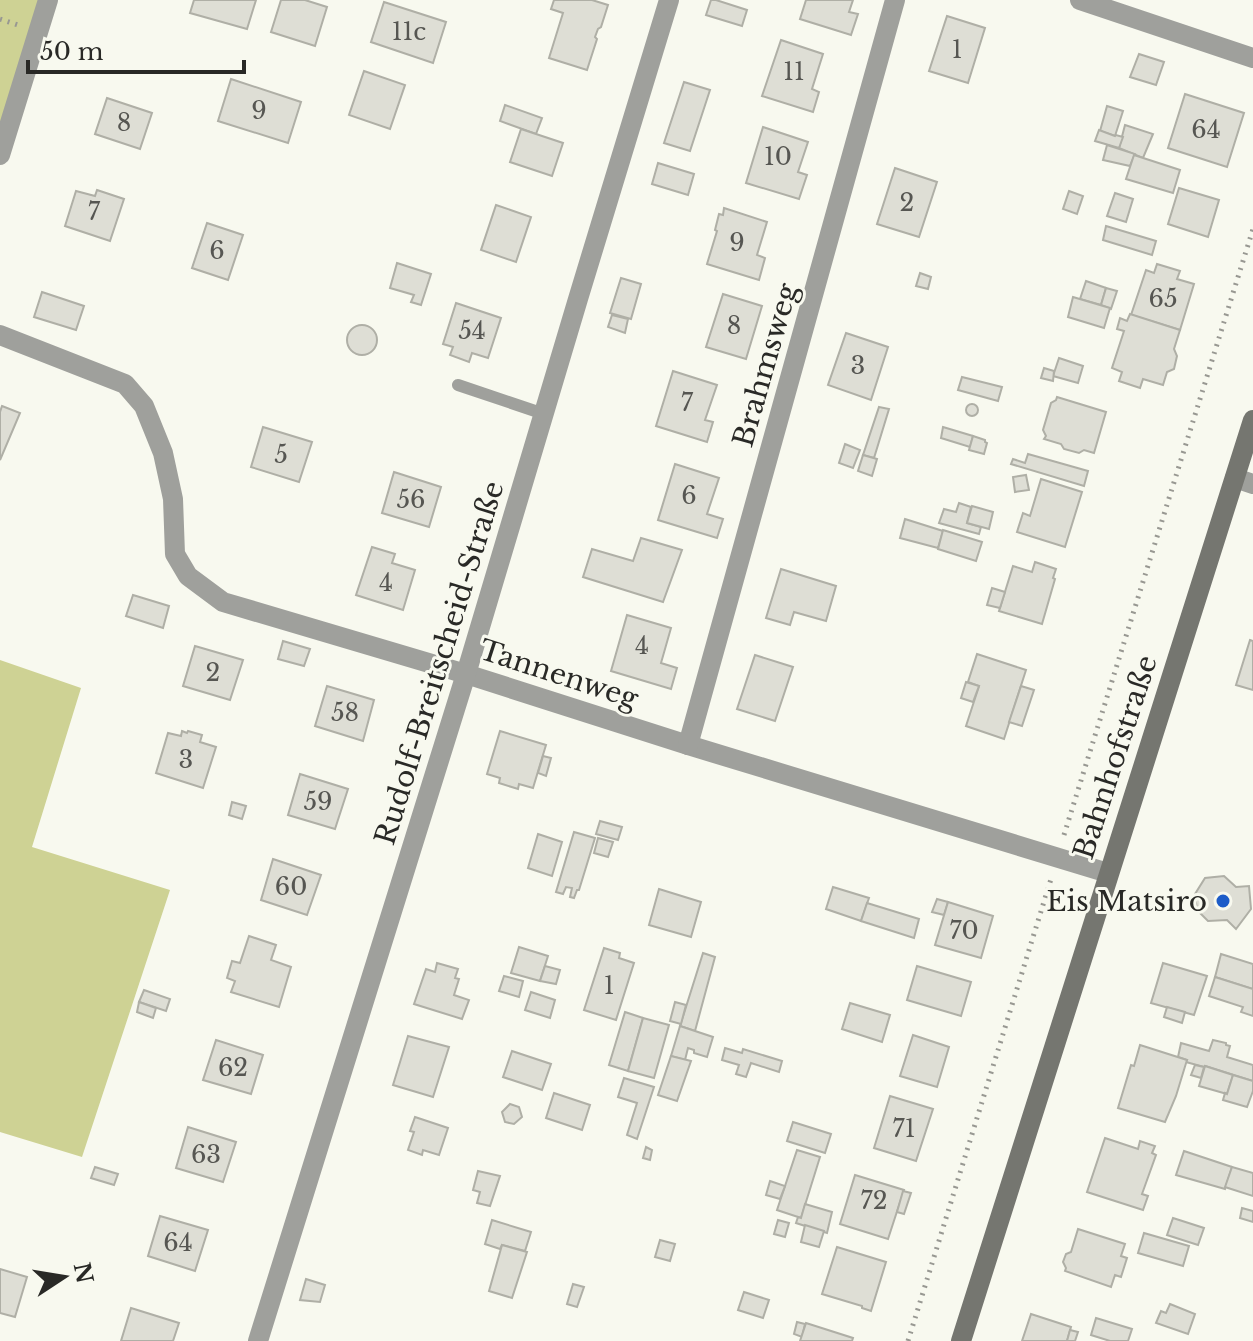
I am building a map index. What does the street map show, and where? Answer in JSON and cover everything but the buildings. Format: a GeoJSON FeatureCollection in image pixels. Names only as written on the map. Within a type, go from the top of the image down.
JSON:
{"type":"FeatureCollection","features":[{"type":"Feature","properties":{"kind":"main road","name":"Bahnhofstraße"},"geometry":{"type":"LineString","coordinates":[[961,1341],[1108,873],[1244,481],[1253,420]]}},
{"type":"Feature","properties":{"kind":"street"},"geometry":{"type":"LineString","coordinates":[[0,155],[48,0]]}},
{"type":"Feature","properties":{"kind":"street","name":"Rudolf-Breitscheid-Straße"},"geometry":{"type":"LineString","coordinates":[[258,1341],[466,674],[669,0]]}},
{"type":"Feature","properties":{"kind":"street","name":"Brahmsweg"},"geometry":{"type":"LineString","coordinates":[[688,745],[895,0]]}},
{"type":"Feature","properties":{"kind":"street"},"geometry":{"type":"LineString","coordinates":[[1080,0],[1253,58]]}},
{"type":"Feature","properties":{"kind":"street","name":"Tannenweg"},"geometry":{"type":"LineString","coordinates":[[0,335],[125,384],[144,406],[163,453],[173,499],[175,554],[188,576],[223,602],[1108,873]]}},
{"type":"Feature","properties":{"kind":"lane"},"geometry":{"type":"LineString","coordinates":[[458,385],[544,414]]}},
{"type":"Feature","properties":{"kind":"path"},"geometry":{"type":"LineString","coordinates":[[908,1341],[1253,229]]}},
{"type":"Feature","properties":{"kind":"green space"},"geometry":{"type":"Polygon","coordinates":[[[0,0],[45,0],[0,141],[0,0]]]}},
{"type":"Feature","properties":{"kind":"green space"},"geometry":{"type":"Polygon","coordinates":[[[0,660],[81,688],[32,847],[170,890],[82,1157],[0,1132],[0,660]]]}},
{"type":"Feature","properties":{"kind":"place","name":"Eis Matsiro"},"geometry":{"type":"Point","coordinates":[1223,901]}}]}
